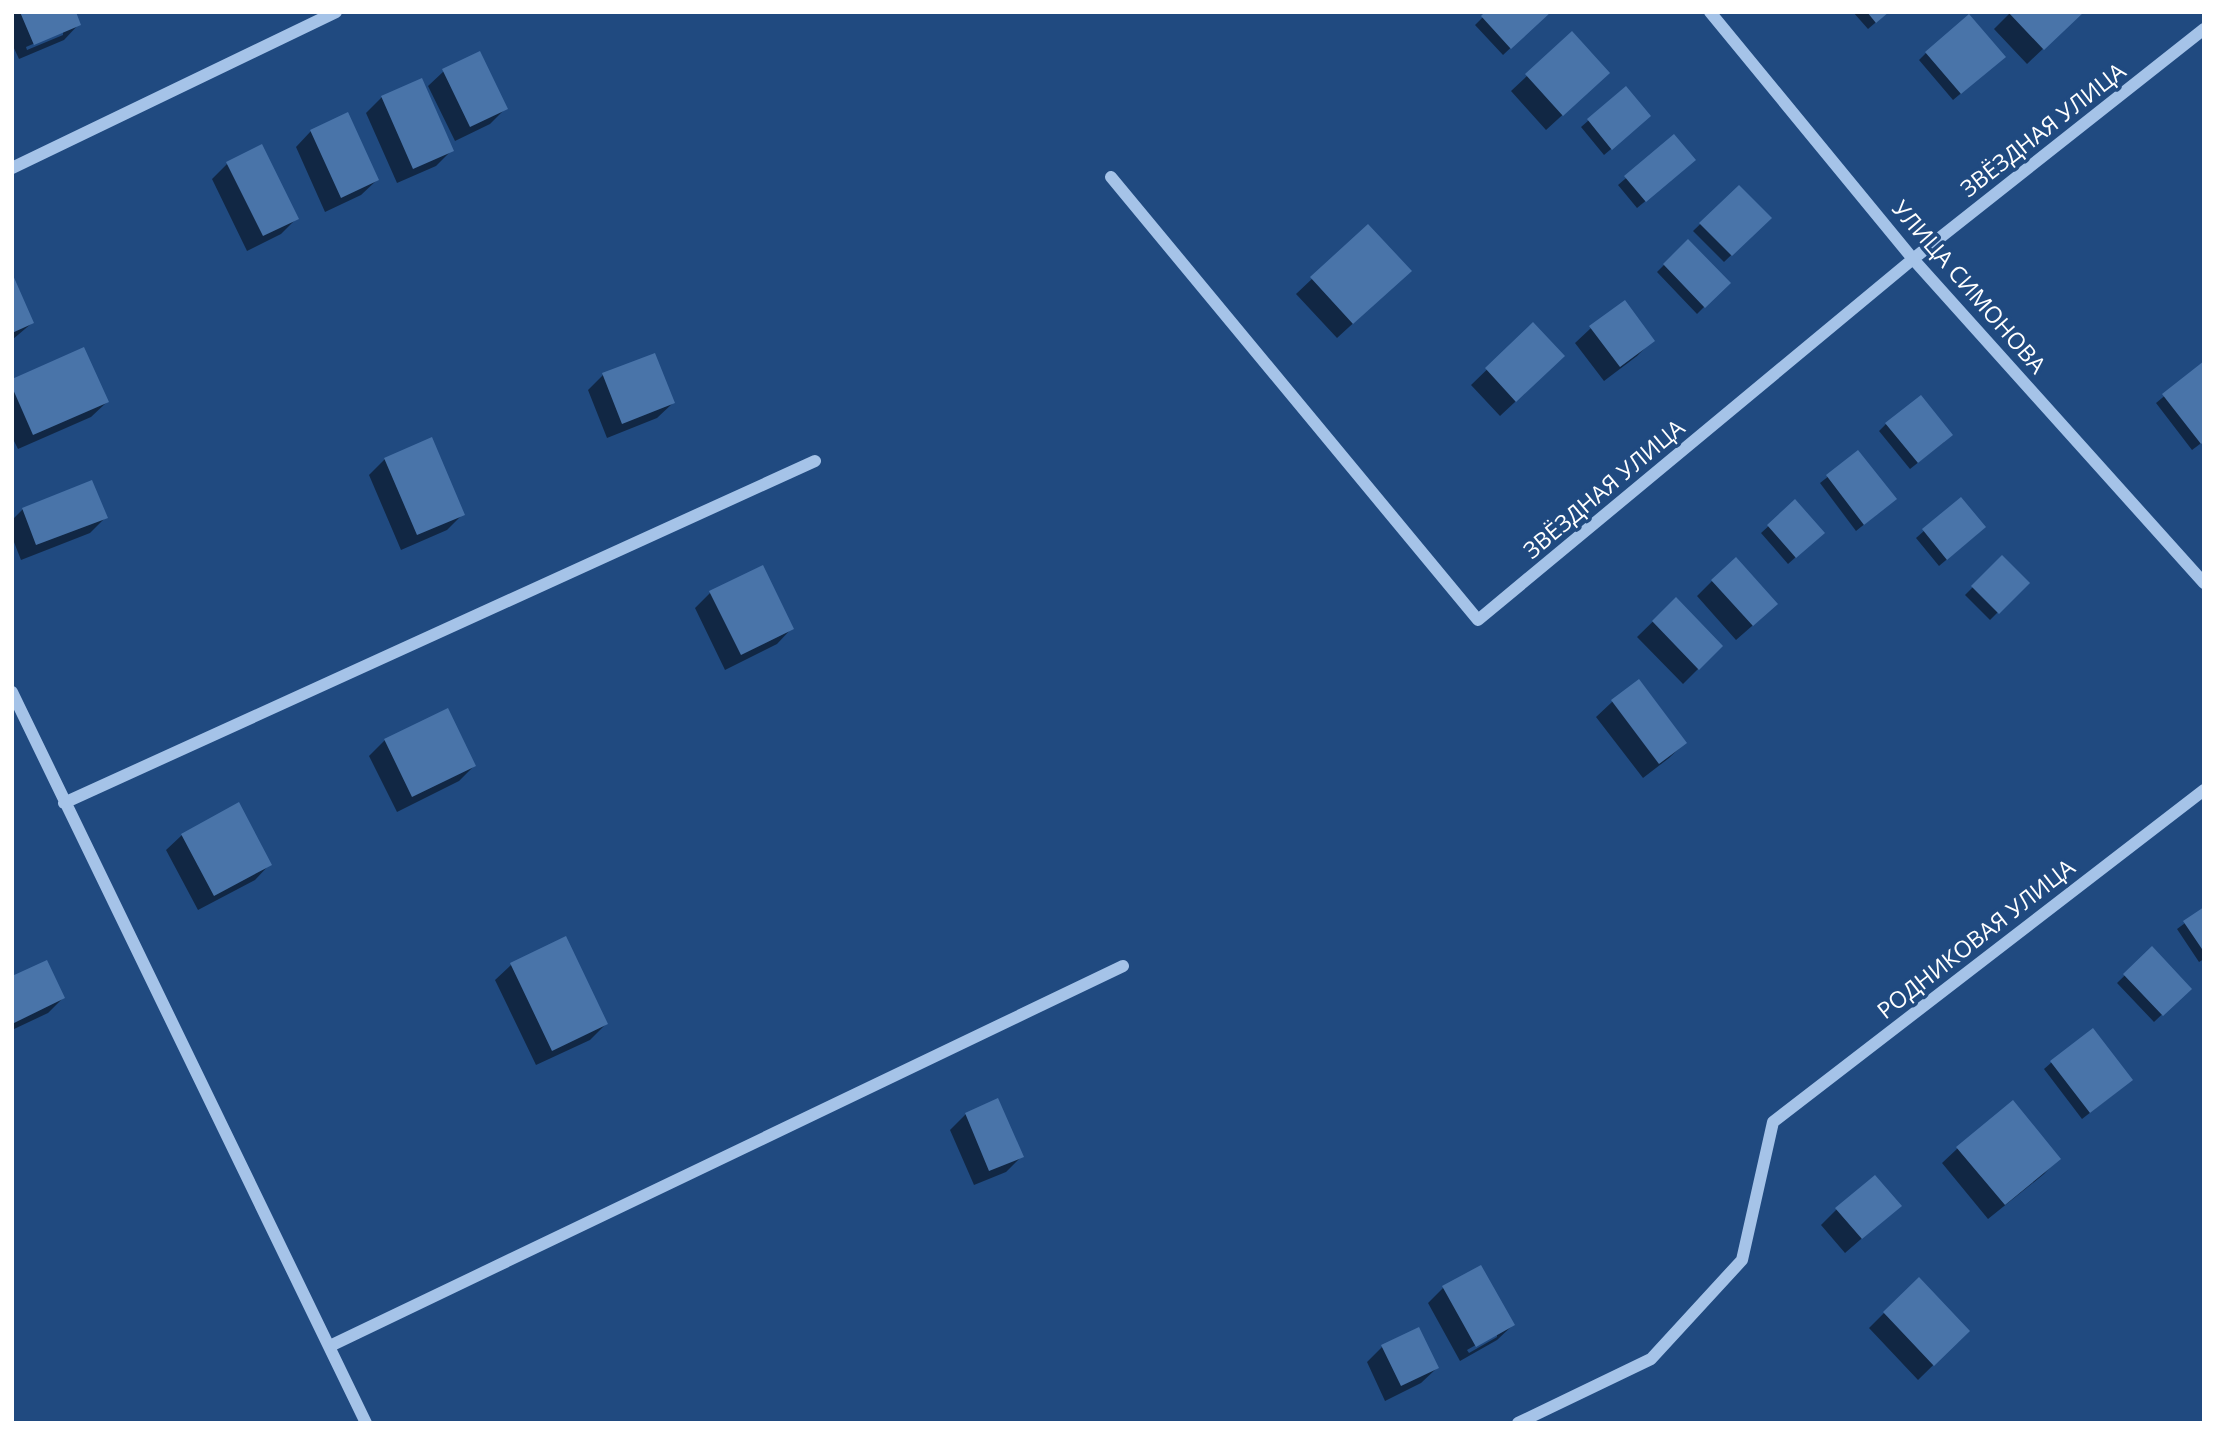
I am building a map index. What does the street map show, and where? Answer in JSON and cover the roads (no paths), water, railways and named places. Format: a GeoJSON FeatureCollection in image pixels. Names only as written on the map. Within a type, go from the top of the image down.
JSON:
{"type":"FeatureCollection","features":[{"type":"Feature","properties":{"kind":"street"},"geometry":{"type":"LineString","coordinates":[[12,168],[336,12]]}},
{"type":"Feature","properties":{"kind":"street","name":"УЛИЦА СИМОНОВА"},"geometry":{"type":"LineString","coordinates":[[1710,12],[1913,259],[2204,583]]}},
{"type":"Feature","properties":{"kind":"street","name":"ЗВЁЗДНАЯ УЛИЦА"},"geometry":{"type":"LineString","coordinates":[[1111,177],[1478,620],[1913,259],[2204,29]]}},
{"type":"Feature","properties":{"kind":"street"},"geometry":{"type":"LineString","coordinates":[[64,803],[814,461]]}},
{"type":"Feature","properties":{"kind":"street"},"geometry":{"type":"LineString","coordinates":[[12,692],[366,1423]]}},
{"type":"Feature","properties":{"kind":"street","name":"РОДНИКОВАЯ УЛИЦА"},"geometry":{"type":"LineString","coordinates":[[1518,1423],[1651,1359],[1742,1260],[1773,1122],[2204,790]]}},
{"type":"Feature","properties":{"kind":"street"},"geometry":{"type":"LineString","coordinates":[[330,1346],[1123,966]]}}]}
